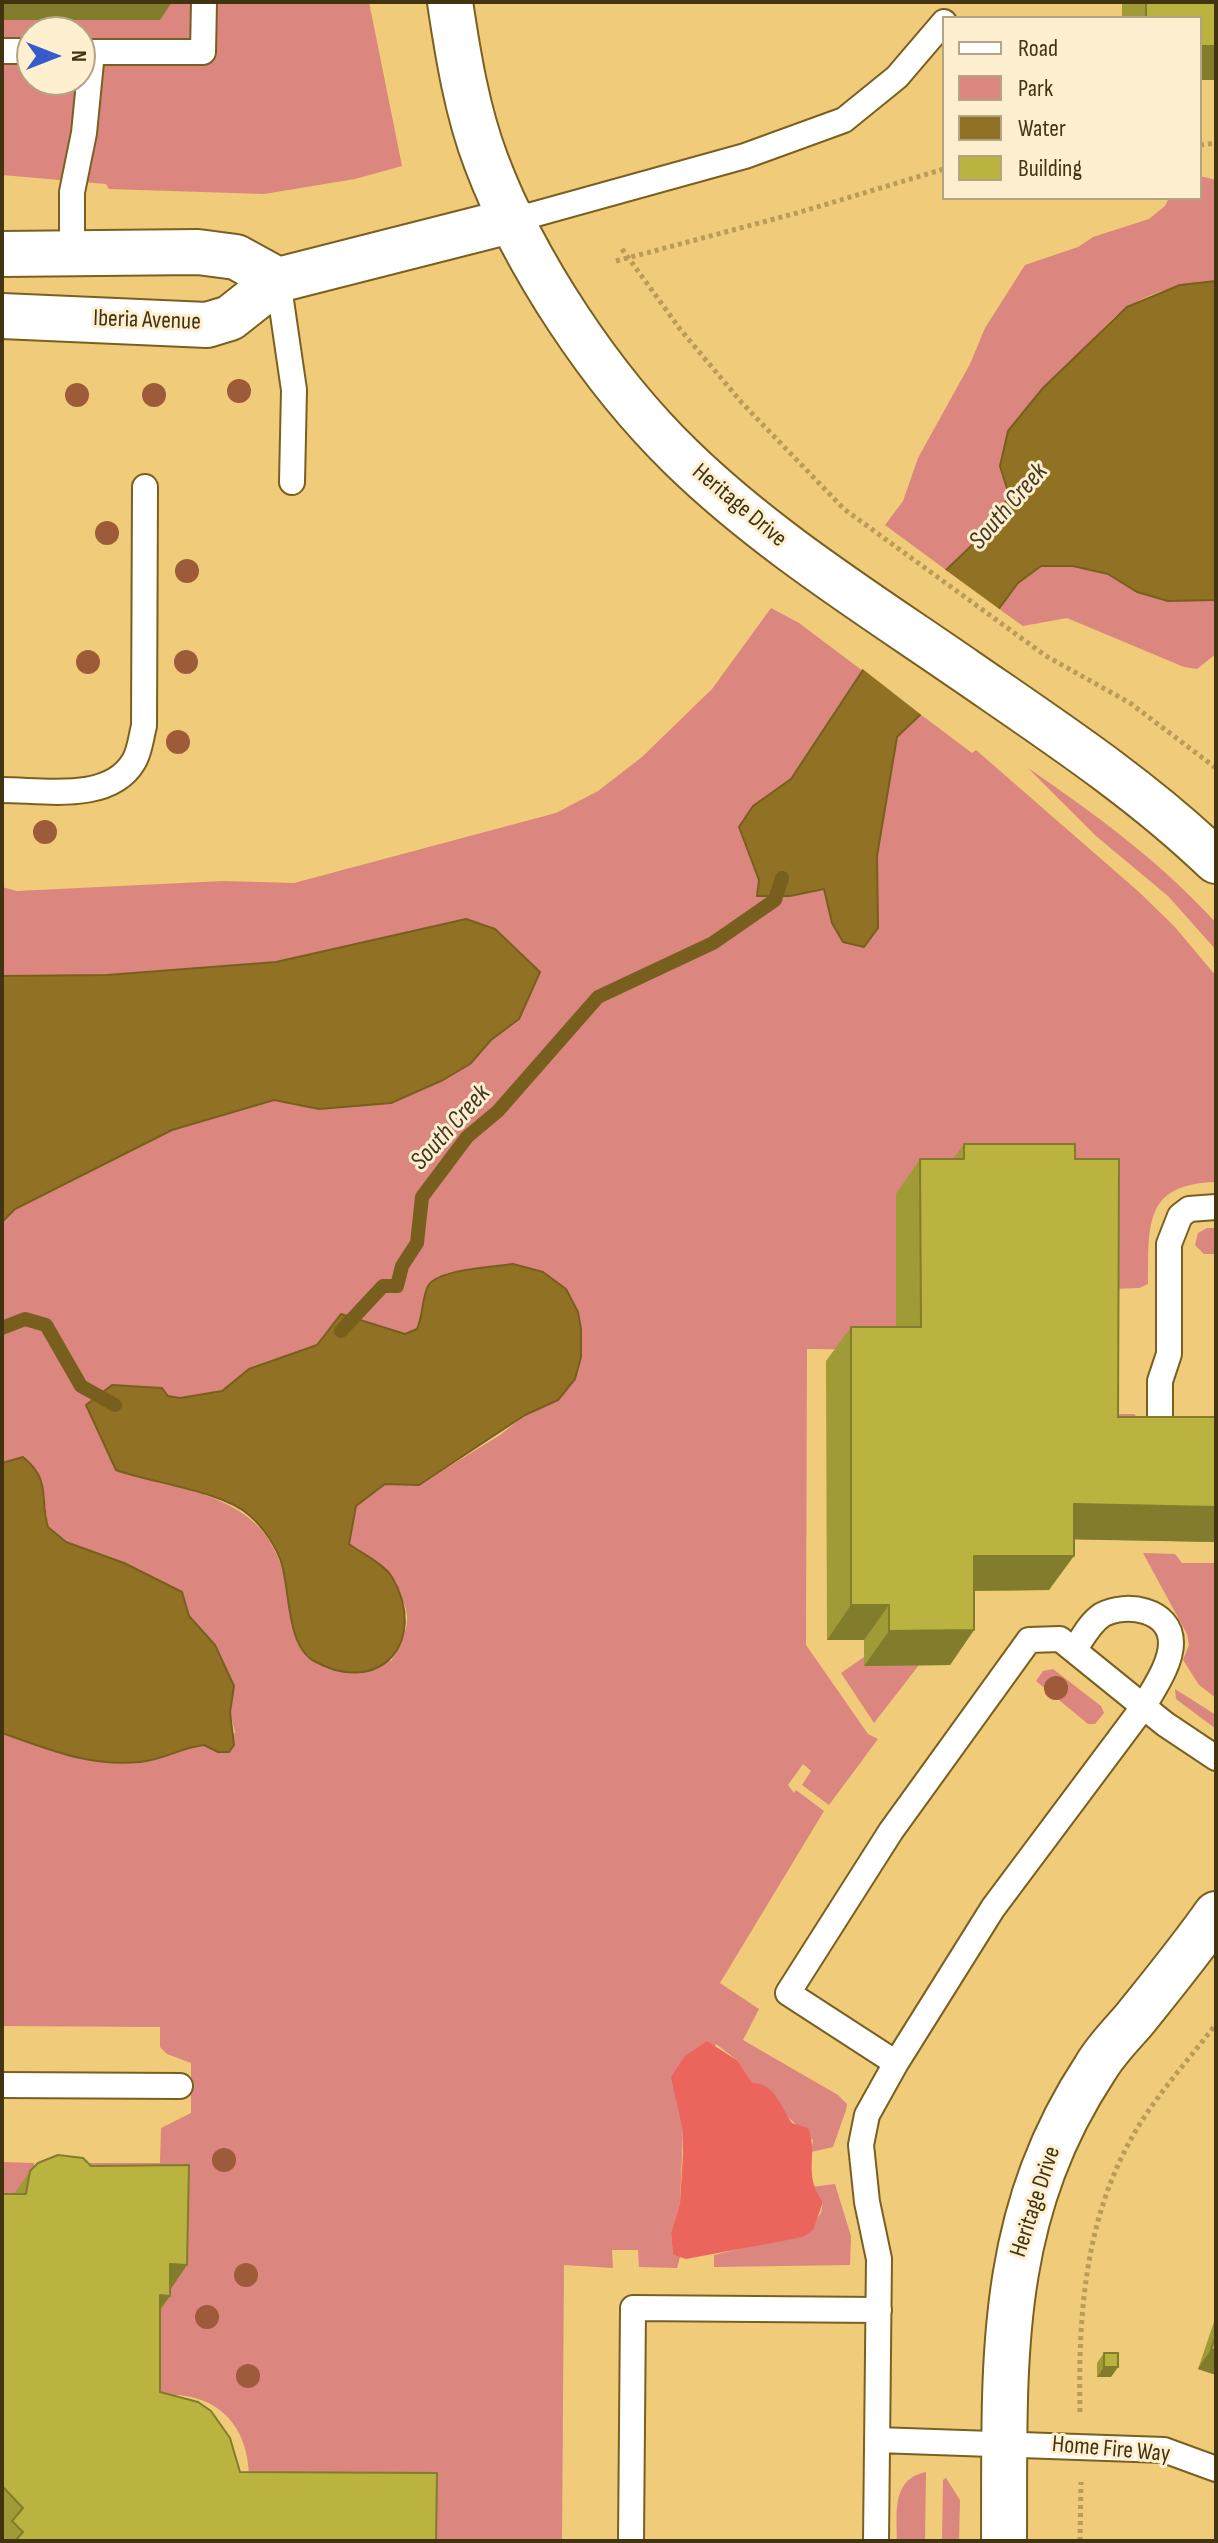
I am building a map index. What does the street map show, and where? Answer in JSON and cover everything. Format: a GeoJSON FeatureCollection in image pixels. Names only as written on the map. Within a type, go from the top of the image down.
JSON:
{"type":"FeatureCollection","features":[{"type":"Feature","properties":{"kind":"street","name":"Heritage Drive"},"geometry":{"type":"LineString","coordinates":[[450,2],[462,69],[485,159],[514,220],[570,318],[611,377],[653,427],[711,484],[780,541],[1098,761],[1216,861]]}},
{"type":"Feature","properties":{"kind":"street","name":"Iberia Avenue"},"geometry":{"type":"LineString","coordinates":[[2,316],[207,325],[230,318],[278,280],[514,220]]}},
{"type":"Feature","properties":{"kind":"street"},"geometry":{"type":"LineString","coordinates":[[2,254],[72,256],[198,252],[236,257],[278,280]]}},
{"type":"Feature","properties":{"kind":"street","name":"Heritage Drive"},"geometry":{"type":"LineString","coordinates":[[1004,2541],[1009,2305],[1025,2217],[1039,2175],[1066,2117],[1097,2064],[1216,1914]]}},
{"type":"Feature","properties":{"kind":"lane"},"geometry":{"type":"LineString","coordinates":[[96,52],[203,52],[204,2]]}},
{"type":"Feature","properties":{"kind":"lane"},"geometry":{"type":"LineString","coordinates":[[514,220],[745,156],[844,120],[905,70],[942,24]]}},
{"type":"Feature","properties":{"kind":"lane"},"geometry":{"type":"LineString","coordinates":[[72,256],[72,192],[84,133],[85,96]]}},
{"type":"Feature","properties":{"kind":"lane"},"geometry":{"type":"LineString","coordinates":[[278,280],[294,390],[292,482]]}},
{"type":"Feature","properties":{"kind":"lane"},"geometry":{"type":"LineString","coordinates":[[2,790],[87,789],[111,785],[126,773],[136,758],[144,726],[145,487]]}},
{"type":"Feature","properties":{"kind":"lane"},"geometry":{"type":"LineString","coordinates":[[1160,1439],[1160,1381],[1169,1354],[1169,1244],[1180,1216],[1189,1209],[1216,1207]]}},
{"type":"Feature","properties":{"kind":"lane"},"geometry":{"type":"LineString","coordinates":[[876,2541],[879,2259],[867,2202],[861,2145],[867,2115],[993,1908],[1144,1706],[1170,1652],[1172,1640],[1159,1619],[1137,1609],[1110,1612],[1091,1625],[1075,1649]]}},
{"type":"Feature","properties":{"kind":"lane"},"geometry":{"type":"LineString","coordinates":[[896,2063],[788,1993],[891,1831],[1029,1640],[1060,1639],[1216,1758]]}},
{"type":"Feature","properties":{"kind":"lane"},"geometry":{"type":"LineString","coordinates":[[2,2085],[180,2086]]}},
{"type":"Feature","properties":{"kind":"lane"},"geometry":{"type":"LineString","coordinates":[[631,2541],[633,2308],[879,2310]]}},
{"type":"Feature","properties":{"kind":"lane","name":"Home Fire Way"},"geometry":{"type":"LineString","coordinates":[[877,2440],[1164,2450],[1216,2469]]}},
{"type":"Feature","properties":{"kind":"path"},"geometry":{"type":"LineString","coordinates":[[616,261],[942,170]]}},
{"type":"Feature","properties":{"kind":"path"},"geometry":{"type":"LineString","coordinates":[[622,249],[680,329],[742,403],[844,509],[1046,656],[1130,703],[1216,768]]}},
{"type":"Feature","properties":{"kind":"path"},"geometry":{"type":"LineString","coordinates":[[1080,2541],[1080,2325],[1086,2269],[1105,2193],[1138,2127],[1216,2024]]}},
{"type":"Feature","properties":{"kind":"green space"},"geometry":{"type":"Polygon","coordinates":[[[2,2],[369,2],[402,166],[355,179],[264,194],[109,189],[106,184],[2,175],[2,2]]]}},
{"type":"Feature","properties":{"kind":"green space"},"geometry":{"type":"Polygon","coordinates":[[[1202,176],[1216,180],[1216,281],[1182,286],[1148,296],[1128,307],[1096,336],[1000,465],[1009,495],[995,524],[946,570],[885,525],[903,501],[918,458],[970,364],[985,328],[1025,265],[1078,247],[1093,237],[1149,219],[1168,200],[1202,200],[1202,176]]]}},
{"type":"Feature","properties":{"kind":"green space"},"geometry":{"type":"Polygon","coordinates":[[[1041,566],[1073,566],[1108,574],[1137,592],[1216,600],[1216,654],[1197,669],[1184,667],[1067,618],[1023,626],[999,609],[1018,583],[1041,566]]]}},
{"type":"Feature","properties":{"kind":"green space"},"geometry":{"type":"Polygon","coordinates":[[[771,608],[799,623],[972,753],[976,750],[1174,926],[1216,976],[1216,1182],[1175,1190],[1163,1200],[1151,1226],[1148,1284],[1139,1288],[1110,1289],[1111,1414],[1134,1414],[1138,1418],[1137,1452],[897,1338],[884,1350],[807,1349],[806,1645],[868,1734],[878,1739],[829,1805],[802,1785],[811,1771],[803,1764],[788,1785],[794,1793],[796,1790],[824,1811],[720,1983],[759,2009],[743,2040],[838,2095],[847,2104],[846,2110],[833,2147],[811,2152],[813,2140],[752,2084],[738,2061],[716,2044],[683,2131],[680,2203],[671,2233],[673,2255],[680,2257],[677,2268],[639,2267],[638,2250],[612,2250],[613,2268],[564,2265],[562,2541],[412,2541],[249,2478],[242,2440],[234,2424],[222,2412],[192,2397],[154,2396],[45,2163],[160,2163],[161,2128],[191,2113],[191,2063],[167,2054],[160,2047],[160,2027],[2,2026],[2,1733],[13,1737],[204,1745],[218,1752],[235,1732],[230,1712],[234,1686],[215,1645],[189,1615],[182,1592],[124,1563],[66,1542],[48,1527],[42,1480],[23,1457],[2,1463],[2,1222],[15,1209],[172,1130],[274,1100],[391,1103],[443,1080],[470,1064],[491,1040],[519,1019],[540,972],[495,929],[399,935],[276,962],[107,975],[2,976],[2,887],[17,891],[223,881],[294,883],[556,813],[598,791],[642,757],[712,689],[771,608]],[[513,1264],[447,1273],[426,1289],[424,1314],[417,1329],[405,1334],[341,1314],[317,1345],[249,1369],[222,1391],[180,1398],[168,1396],[162,1388],[112,1385],[98,1432],[116,1470],[227,1504],[248,1517],[264,1533],[283,1570],[298,1645],[391,1661],[404,1635],[407,1613],[401,1598],[388,1581],[349,1544],[356,1506],[385,1484],[419,1485],[500,1435],[525,1415],[558,1399],[581,1357],[578,1312],[566,1289],[542,1272],[513,1264]]]}},
{"type":"Feature","properties":{"kind":"green space"},"geometry":{"type":"Polygon","coordinates":[[[1028,768],[1126,840],[1195,900],[1216,923],[1216,950],[1168,896],[1096,836],[1028,768]]]}},
{"type":"Feature","properties":{"kind":"green space"},"geometry":{"type":"Polygon","coordinates":[[[1207,1228],[1216,1228],[1216,1254],[1204,1254],[1195,1245],[1198,1233],[1207,1228]]]}},
{"type":"Feature","properties":{"kind":"green space"},"geometry":{"type":"Polygon","coordinates":[[[1143,1553],[1175,1554],[1182,1563],[1216,1563],[1216,1698],[1199,1685],[1183,1660],[1189,1645],[1187,1634],[1143,1553]]]}},
{"type":"Feature","properties":{"kind":"green space"},"geometry":{"type":"Polygon","coordinates":[[[864,1657],[865,1665],[919,1665],[874,1723],[841,1673],[864,1657]]]}},
{"type":"Feature","properties":{"kind":"green space"},"geometry":{"type":"Polygon","coordinates":[[[1053,1669],[1101,1706],[1104,1713],[1095,1724],[1088,1724],[1036,1681],[1043,1671],[1053,1669]]]}},
{"type":"Feature","properties":{"kind":"green space"},"geometry":{"type":"Polygon","coordinates":[[[1175,1689],[1216,1715],[1216,1729],[1176,1699],[1175,1689]]]}},
{"type":"Feature","properties":{"kind":"green space"},"geometry":{"type":"Polygon","coordinates":[[[2,2162],[34,2163],[34,2189],[2,2224],[2,2162]]]}},
{"type":"Feature","properties":{"kind":"green space"},"geometry":{"type":"Polygon","coordinates":[[[835,2184],[851,2236],[850,2265],[714,2267],[714,2255],[780,2239],[803,2237],[821,2213],[823,2202],[812,2187],[835,2184]]]}},
{"type":"Feature","properties":{"kind":"green space"},"geometry":{"type":"Polygon","coordinates":[[[926,2472],[925,2541],[897,2541],[897,2509],[901,2490],[915,2476],[926,2472]]]}},
{"type":"Feature","properties":{"kind":"green space"},"geometry":{"type":"Polygon","coordinates":[[[946,2478],[960,2500],[959,2541],[942,2541],[943,2480],[946,2478]]]}},
{"type":"Feature","properties":{"kind":"shaded area"},"geometry":{"type":"Polygon","coordinates":[[[707,2041],[738,2061],[752,2083],[772,2091],[792,2123],[808,2128],[813,2182],[823,2202],[813,2230],[803,2237],[686,2259],[673,2255],[671,2233],[680,2203],[683,2131],[671,2077],[685,2056],[707,2041]]]}},
{"type":"Feature","properties":{"kind":"water"},"geometry":{"type":"Polygon","coordinates":[[[1216,281],[1216,600],[1168,601],[1137,592],[1108,574],[1073,566],[1041,566],[1018,583],[921,714],[897,737],[877,856],[878,928],[864,947],[843,942],[832,923],[824,889],[790,896],[757,896],[759,880],[739,827],[753,806],[791,779],[863,670],[946,570],[995,523],[1009,495],[1000,466],[1008,431],[1043,388],[1127,307],[1180,285],[1216,281]]]}},
{"type":"Feature","properties":{"kind":"water"},"geometry":{"type":"Polygon","coordinates":[[[466,919],[495,929],[540,972],[519,1019],[491,1040],[470,1064],[391,1103],[319,1109],[274,1100],[172,1130],[15,1209],[2,1222],[2,976],[107,975],[276,962],[466,919]]]}},
{"type":"Feature","properties":{"kind":"water"},"geometry":{"type":"Polygon","coordinates":[[[513,1264],[543,1272],[566,1289],[578,1312],[581,1329],[581,1357],[575,1379],[558,1400],[525,1415],[419,1485],[385,1484],[356,1506],[349,1544],[388,1572],[402,1600],[405,1622],[401,1641],[392,1656],[378,1667],[360,1672],[338,1671],[305,1654],[294,1631],[280,1558],[259,1525],[249,1515],[222,1500],[116,1470],[86,1405],[112,1385],[162,1388],[168,1396],[180,1398],[222,1391],[249,1369],[317,1345],[341,1314],[405,1334],[417,1329],[426,1291],[434,1280],[466,1270],[513,1264]]]}},
{"type":"Feature","properties":{"kind":"water"},"geometry":{"type":"Polygon","coordinates":[[[23,1457],[41,1482],[48,1527],[66,1542],[124,1563],[182,1592],[189,1616],[215,1645],[234,1686],[230,1712],[234,1745],[229,1752],[218,1752],[204,1745],[148,1761],[103,1762],[53,1751],[2,1733],[2,1463],[23,1457]]]}},
{"type":"Feature","properties":{"kind":"pier"},"geometry":{"type":"Polygon","coordinates":[[[943,568],[1002,611],[924,717],[860,667],[943,568]]]}},
{"type":"Feature","properties":{"kind":"building"},"geometry":{"type":"Polygon","coordinates":[[[1146,2],[1216,2],[1216,46],[1202,46],[1202,16],[1146,16],[1146,2]]]}},
{"type":"Feature","properties":{"kind":"building"},"geometry":{"type":"Polygon","coordinates":[[[964,1144],[1075,1144],[1075,1159],[1119,1159],[1118,1417],[1216,1417],[1216,1507],[1074,1504],[1074,1556],[974,1556],[974,1630],[889,1631],[889,1605],[851,1605],[851,1327],[921,1327],[920,1159],[964,1159],[964,1144]]]}},
{"type":"Feature","properties":{"kind":"building"},"geometry":{"type":"Polygon","coordinates":[[[58,2155],[83,2158],[91,2166],[189,2165],[187,2265],[170,2264],[170,2296],[160,2295],[160,2392],[198,2402],[211,2411],[230,2438],[240,2472],[437,2473],[436,2541],[15,2541],[23,2532],[12,2521],[23,2508],[2,2486],[2,2194],[26,2194],[30,2171],[38,2163],[58,2155]]]}},
{"type":"Feature","properties":{"kind":"building"},"geometry":{"type":"Polygon","coordinates":[[[1104,2353],[1118,2353],[1118,2367],[1104,2367],[1104,2353]]]}},
{"type":"Feature","properties":{"kind":"waterway","name":"South Creek"},"geometry":{"type":"LineString","coordinates":[[341,1331],[383,1286],[397,1286],[402,1266],[417,1243],[422,1197],[467,1137],[498,1111],[598,997],[713,943],[775,900],[782,878]]}},
{"type":"Feature","properties":{"kind":"waterway","name":"South Creek"},"geometry":{"type":"LineString","coordinates":[[2,1328],[25,1319],[46,1325],[81,1386],[115,1405]]}}]}
